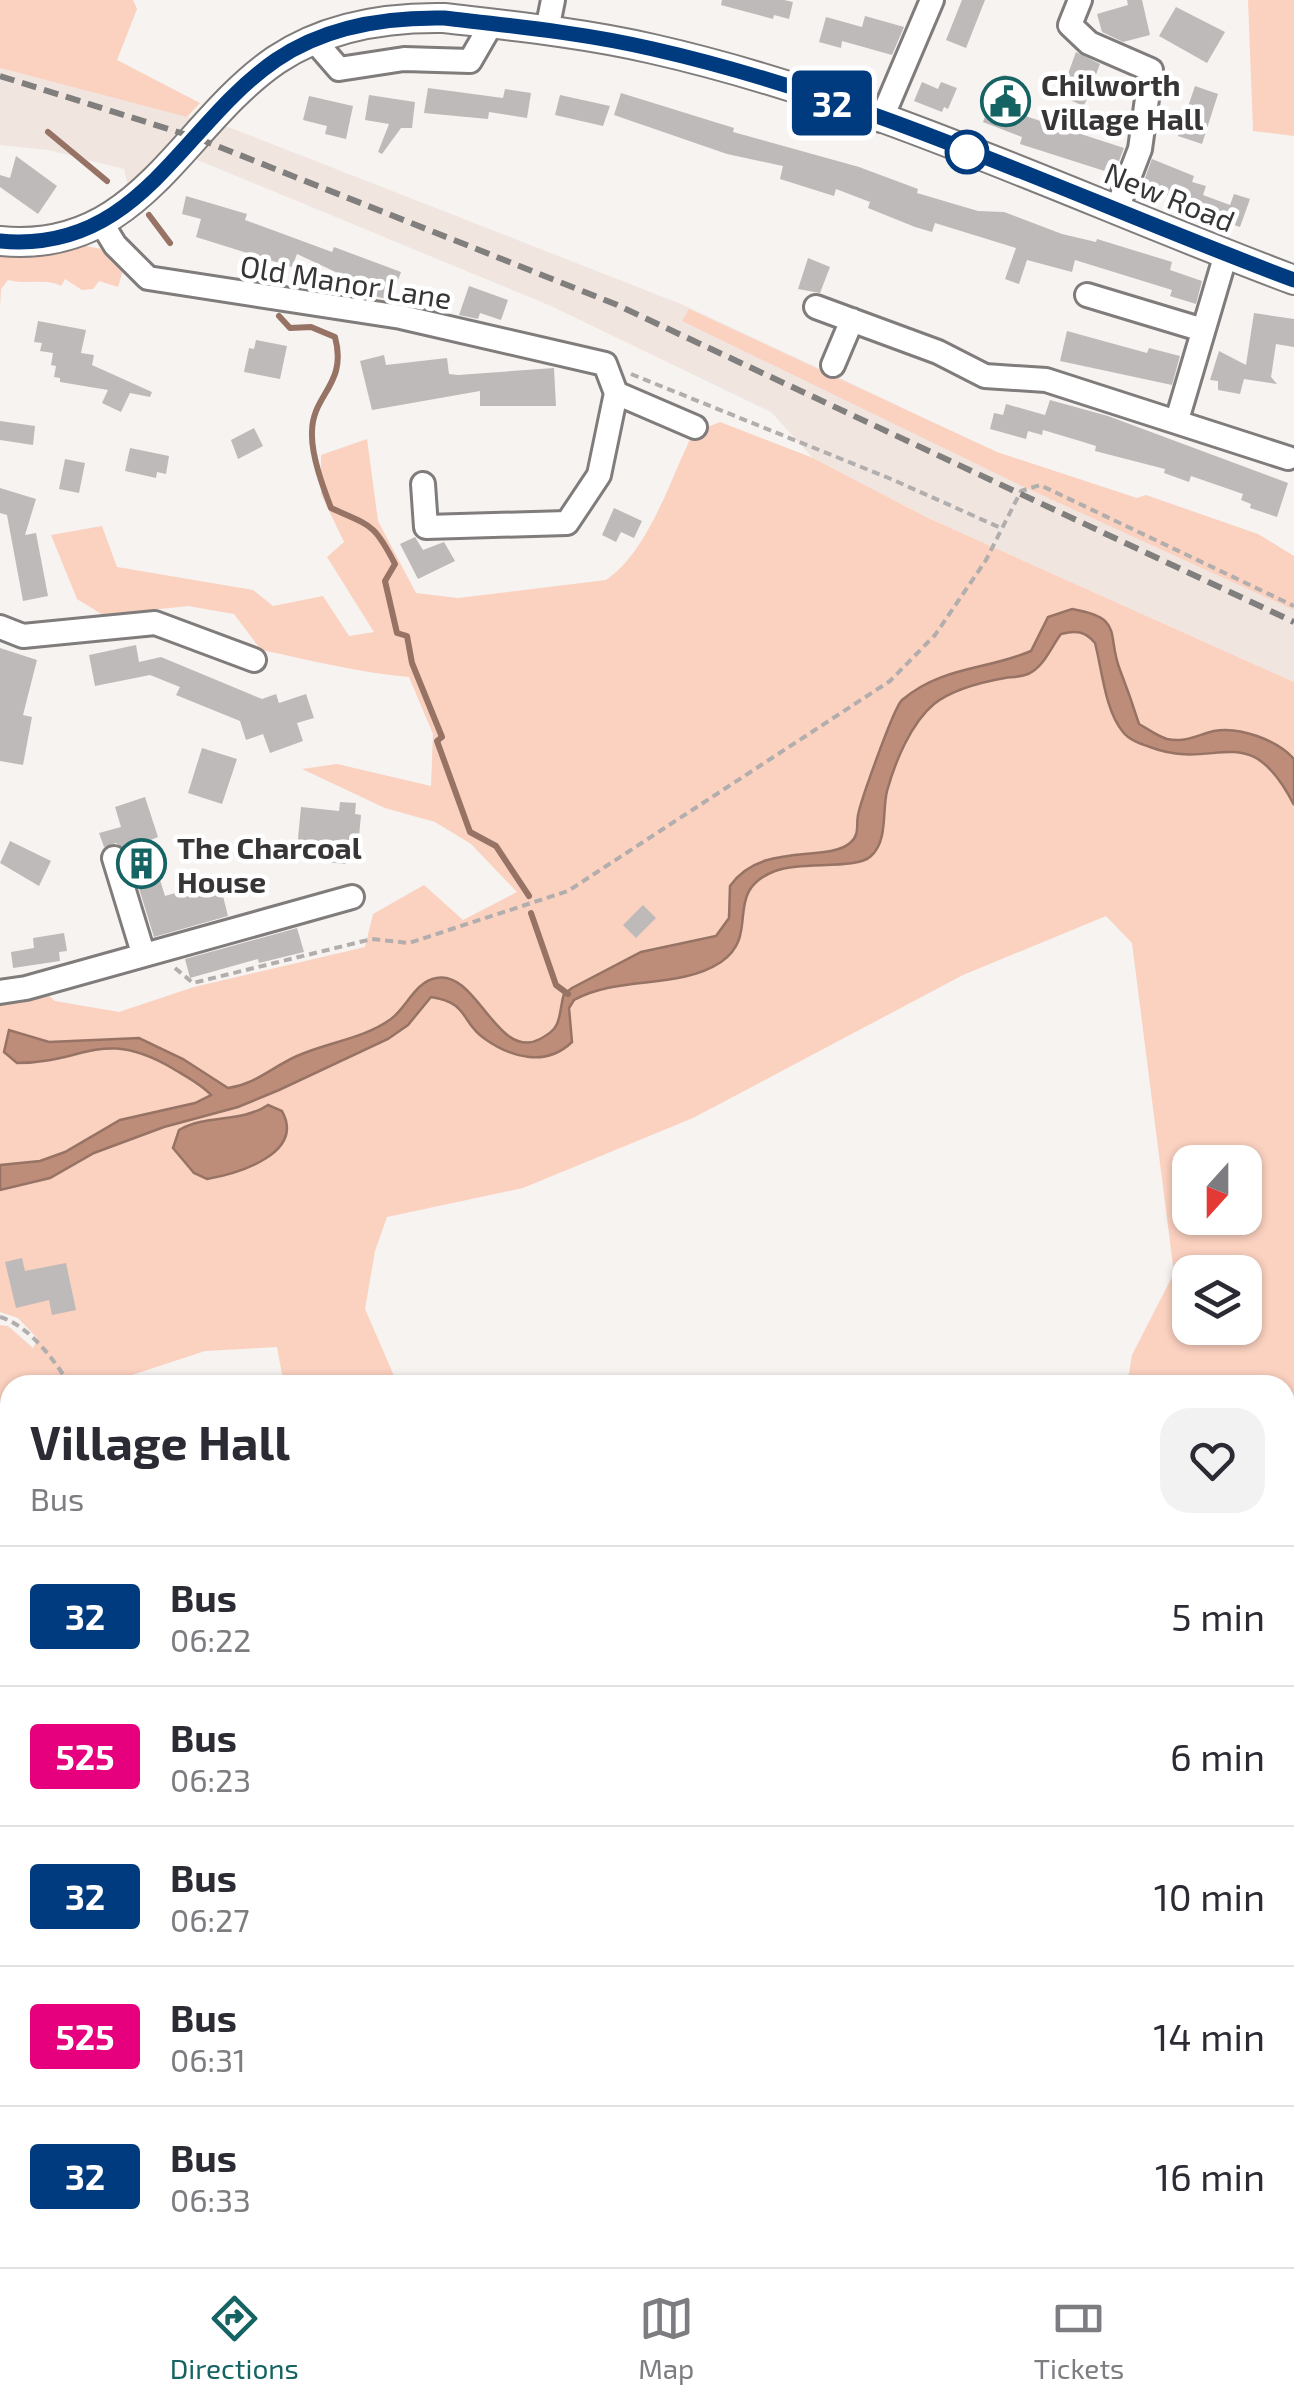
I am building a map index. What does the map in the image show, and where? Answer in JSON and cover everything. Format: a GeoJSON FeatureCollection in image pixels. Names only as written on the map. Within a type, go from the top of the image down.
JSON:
{"type":"FeatureCollection","features":[{"type":"Feature","properties":{"kind":"main road","name":"New Road"},"geometry":{"type":"LineString","coordinates":[[0,241],[40,241],[101,222],[143,194],[237,93],[276,60],[340,29],[410,17],[547,30],[654,49],[771,82],[882,120],[1294,280]]}},
{"type":"Feature","properties":{"kind":"street"},"geometry":{"type":"LineString","coordinates":[[547,30],[552,0]]}},
{"type":"Feature","properties":{"kind":"street"},"geometry":{"type":"LineString","coordinates":[[882,120],[932,0]]}},
{"type":"Feature","properties":{"kind":"street"},"geometry":{"type":"LineString","coordinates":[[1080,0],[1070,25],[1089,43],[1152,70],[1140,149],[1117,209]]}},
{"type":"Feature","properties":{"kind":"street"},"geometry":{"type":"LineString","coordinates":[[313,39],[339,69],[404,59],[470,61],[492,23]]}},
{"type":"Feature","properties":{"kind":"street","name":"Old Manor Lane"},"geometry":{"type":"LineString","coordinates":[[101,222],[115,245],[148,278],[401,317],[604,363]]}},
{"type":"Feature","properties":{"kind":"street"},"geometry":{"type":"LineString","coordinates":[[1176,420],[1226,254]]}},
{"type":"Feature","properties":{"kind":"street"},"geometry":{"type":"LineString","coordinates":[[1087,295],[1204,330]]}},
{"type":"Feature","properties":{"kind":"street"},"geometry":{"type":"LineString","coordinates":[[816,307],[938,352],[985,376],[1046,380],[1288,458]]}},
{"type":"Feature","properties":{"kind":"street"},"geometry":{"type":"LineString","coordinates":[[833,365],[852,320]]}},
{"type":"Feature","properties":{"kind":"street"},"geometry":{"type":"LineString","coordinates":[[424,484],[426,527],[567,523],[599,475],[616,393],[604,363]]}},
{"type":"Feature","properties":{"kind":"street"},"geometry":{"type":"LineString","coordinates":[[616,393],[695,427]]}},
{"type":"Feature","properties":{"kind":"street"},"geometry":{"type":"LineString","coordinates":[[0,628],[22,636],[155,623],[254,660]]}},
{"type":"Feature","properties":{"kind":"street"},"geometry":{"type":"LineString","coordinates":[[114,858],[143,953]]}},
{"type":"Feature","properties":{"kind":"street"},"geometry":{"type":"LineString","coordinates":[[0,992],[352,897]]}},
{"type":"Feature","properties":{"kind":"path"},"geometry":{"type":"LineString","coordinates":[[604,363],[891,479],[1000,528]]}},
{"type":"Feature","properties":{"kind":"path"},"geometry":{"type":"LineString","coordinates":[[193,983],[372,939],[409,942],[568,892],[890,681],[935,635],[986,560],[1020,491],[1040,485],[1294,606]]}},
{"type":"Feature","properties":{"kind":"path"},"geometry":{"type":"LineString","coordinates":[[0,1317],[13,1321],[52,1357],[64,1375]]}},
{"type":"Feature","properties":{"kind":"path"},"geometry":{"type":"LineString","coordinates":[[447,2267],[472,2267]]}},
{"type":"Feature","properties":{"kind":"shaded area"},"geometry":{"type":"Polygon","coordinates":[[[0,0],[133,0],[137,9],[117,60],[200,103],[187,117],[0,68],[0,0]]]}},
{"type":"Feature","properties":{"kind":"shaded area"},"geometry":{"type":"Polygon","coordinates":[[[1248,0],[1294,0],[1294,136],[1253,131],[1248,0]]]}},
{"type":"Feature","properties":{"kind":"shaded area"},"geometry":{"type":"Polygon","coordinates":[[[0,68],[231,128],[681,304],[893,403],[961,441],[1294,592],[1294,682],[928,518],[813,458],[771,412],[551,306],[183,154],[129,190],[124,169],[48,150],[0,145],[0,68]]]}},
{"type":"Feature","properties":{"kind":"shaded area"},"geometry":{"type":"Polygon","coordinates":[[[75,244],[128,254],[118,287],[99,281],[93,289],[82,290],[65,279],[61,286],[8,280],[1,289],[0,307],[0,250],[75,244]]]}},
{"type":"Feature","properties":{"kind":"shaded area"},"geometry":{"type":"Polygon","coordinates":[[[689,309],[997,452],[1137,498],[1146,495],[1258,534],[1294,556],[1294,610],[1020,485],[682,321],[689,309]]]}},
{"type":"Feature","properties":{"kind":"shaded area"},"geometry":{"type":"Polygon","coordinates":[[[720,422],[813,458],[928,518],[1294,682],[1294,1375],[1129,1375],[1132,1355],[1172,1277],[1172,1345],[1262,1345],[1262,1255],[1172,1257],[1132,943],[1106,916],[963,975],[693,1118],[523,1188],[387,1217],[375,1251],[365,1309],[394,1375],[282,1375],[277,1347],[205,1351],[132,1375],[0,1375],[0,1325],[8,1326],[33,1348],[38,1339],[18,1318],[0,1312],[0,998],[42,990],[55,1001],[119,1012],[194,987],[365,947],[373,914],[424,885],[463,920],[517,892],[471,844],[435,822],[385,808],[302,769],[337,764],[431,786],[433,734],[409,677],[261,650],[234,614],[188,606],[103,615],[77,599],[51,535],[102,526],[117,567],[253,590],[273,606],[323,596],[349,636],[374,632],[327,557],[344,542],[321,494],[321,455],[367,439],[378,521],[416,593],[458,598],[606,580],[634,552],[693,433],[720,422]]]}},
{"type":"Feature","properties":{"kind":"shaded area"},"geometry":{"type":"Polygon","coordinates":[[[1072,609],[1100,617],[1111,629],[1116,657],[1139,724],[1173,740],[1224,730],[1268,740],[1294,759],[1294,805],[1262,762],[1246,754],[1174,753],[1128,737],[1112,713],[1095,643],[1080,632],[1061,634],[1034,671],[959,690],[926,712],[911,732],[894,768],[880,842],[871,856],[854,863],[786,868],[759,880],[745,902],[739,939],[721,962],[687,976],[610,987],[574,1000],[569,1008],[572,1042],[562,1050],[540,1057],[506,1051],[477,1033],[459,1008],[431,997],[408,1025],[388,1039],[279,1090],[94,1153],[50,1178],[0,1190],[0,1165],[40,1161],[65,1152],[120,1120],[195,1103],[211,1095],[172,1068],[128,1050],[110,1048],[17,1063],[4,1052],[9,1030],[49,1042],[139,1038],[183,1059],[228,1088],[256,1079],[297,1056],[380,1026],[397,1014],[422,984],[436,978],[450,979],[464,987],[511,1038],[525,1043],[540,1039],[556,1026],[564,994],[572,988],[641,952],[716,936],[729,918],[730,886],[743,872],[776,858],[826,852],[850,843],[878,754],[902,700],[933,681],[1031,651],[1048,617],[1072,609]]]}},
{"type":"Feature","properties":{"kind":"shaded area"},"geometry":{"type":"Polygon","coordinates":[[[268,1105],[282,1111],[287,1126],[285,1138],[277,1149],[251,1166],[207,1179],[194,1173],[173,1148],[179,1130],[190,1125],[247,1114],[268,1105]]]}},
{"type":"Feature","properties":{"kind":"building"},"geometry":{"type":"Polygon","coordinates":[[[722,0],[793,2],[789,19],[774,15],[773,19],[721,5],[722,0]]]}},
{"type":"Feature","properties":{"kind":"building"},"geometry":{"type":"Polygon","coordinates":[[[962,0],[985,0],[966,48],[946,40],[962,0]]]}},
{"type":"Feature","properties":{"kind":"building"},"geometry":{"type":"Polygon","coordinates":[[[1127,0],[1142,0],[1150,35],[1123,42],[1102,32],[1097,14],[1128,5],[1127,0]]]}},
{"type":"Feature","properties":{"kind":"building"},"geometry":{"type":"Polygon","coordinates":[[[1176,7],[1225,32],[1207,63],[1159,36],[1176,7]]]}},
{"type":"Feature","properties":{"kind":"building"},"geometry":{"type":"Polygon","coordinates":[[[865,16],[904,27],[892,55],[842,41],[841,48],[819,42],[826,17],[862,27],[865,16]]]}},
{"type":"Feature","properties":{"kind":"building"},"geometry":{"type":"Polygon","coordinates":[[[1076,52],[1100,64],[1084,106],[1060,96],[1076,52]]]}},
{"type":"Feature","properties":{"kind":"building"},"geometry":{"type":"Polygon","coordinates":[[[1001,76],[1019,80],[1017,86],[1025,89],[1016,113],[1124,148],[1114,174],[1020,144],[1022,137],[983,122],[1001,76]]]}},
{"type":"Feature","properties":{"kind":"building"},"geometry":{"type":"Polygon","coordinates":[[[922,82],[938,89],[941,82],[957,88],[948,109],[944,107],[942,112],[914,101],[922,82]]]}},
{"type":"Feature","properties":{"kind":"building"},"geometry":{"type":"Polygon","coordinates":[[[1195,86],[1218,94],[1202,144],[1178,136],[1195,86]]]}},
{"type":"Feature","properties":{"kind":"building"},"geometry":{"type":"Polygon","coordinates":[[[428,88],[503,98],[505,89],[531,93],[527,118],[489,112],[488,119],[424,113],[428,88]]]}},
{"type":"Feature","properties":{"kind":"building"},"geometry":{"type":"Polygon","coordinates":[[[621,93],[734,128],[733,132],[859,167],[918,189],[917,193],[978,211],[1004,212],[1062,234],[1096,242],[1097,239],[1172,262],[1170,270],[1202,281],[1196,304],[1170,296],[1172,290],[1075,260],[1072,272],[1027,260],[1019,284],[1005,279],[1016,248],[935,223],[932,232],[915,227],[868,208],[870,202],[836,189],[834,196],[780,179],[783,166],[727,154],[614,115],[621,93]]]}},
{"type":"Feature","properties":{"kind":"building"},"geometry":{"type":"Polygon","coordinates":[[[369,95],[415,102],[412,128],[401,128],[382,154],[378,152],[389,124],[365,120],[369,95]]]}},
{"type":"Feature","properties":{"kind":"building"},"geometry":{"type":"Polygon","coordinates":[[[560,95],[610,106],[603,126],[555,115],[560,95]]]}},
{"type":"Feature","properties":{"kind":"building"},"geometry":{"type":"Polygon","coordinates":[[[309,96],[353,106],[346,139],[325,134],[327,126],[303,120],[309,96]]]}},
{"type":"Feature","properties":{"kind":"building"},"geometry":{"type":"Polygon","coordinates":[[[16,156],[57,186],[38,214],[0,187],[0,175],[10,178],[16,156]]]}},
{"type":"Feature","properties":{"kind":"building"},"geometry":{"type":"Polygon","coordinates":[[[1152,159],[1194,176],[1192,182],[1206,186],[1203,195],[1230,205],[1234,194],[1250,199],[1240,227],[1191,210],[1193,204],[1142,186],[1152,159]]]}},
{"type":"Feature","properties":{"kind":"building"},"geometry":{"type":"Polygon","coordinates":[[[186,196],[247,214],[245,220],[332,252],[334,247],[401,272],[391,300],[370,295],[372,289],[297,254],[292,267],[196,237],[201,219],[182,214],[186,196]]]}},
{"type":"Feature","properties":{"kind":"building"},"geometry":{"type":"Polygon","coordinates":[[[808,258],[830,267],[820,293],[798,289],[808,258]]]}},
{"type":"Feature","properties":{"kind":"building"},"geometry":{"type":"Polygon","coordinates":[[[469,286],[508,300],[501,320],[480,313],[478,319],[459,315],[469,286]]]}},
{"type":"Feature","properties":{"kind":"building"},"geometry":{"type":"Polygon","coordinates":[[[1254,313],[1294,319],[1294,347],[1276,344],[1271,377],[1277,384],[1244,379],[1240,394],[1218,390],[1218,381],[1210,380],[1219,351],[1246,365],[1254,313]]]}},
{"type":"Feature","properties":{"kind":"building"},"geometry":{"type":"Polygon","coordinates":[[[38,321],[86,330],[81,353],[94,355],[92,365],[152,392],[150,397],[130,393],[121,412],[102,403],[108,390],[60,382],[60,378],[54,377],[56,366],[51,365],[53,353],[40,351],[42,343],[34,342],[38,321]]]}},
{"type":"Feature","properties":{"kind":"building"},"geometry":{"type":"Polygon","coordinates":[[[1067,331],[1147,353],[1149,348],[1180,356],[1172,385],[1060,361],[1067,331]]]}},
{"type":"Feature","properties":{"kind":"building"},"geometry":{"type":"Polygon","coordinates":[[[256,340],[287,346],[280,379],[244,372],[249,348],[254,349],[256,340]]]}},
{"type":"Feature","properties":{"kind":"building"},"geometry":{"type":"Polygon","coordinates":[[[384,355],[386,365],[447,358],[449,374],[458,375],[554,368],[556,406],[480,406],[480,391],[372,410],[360,361],[384,355]]]}},
{"type":"Feature","properties":{"kind":"building"},"geometry":{"type":"Polygon","coordinates":[[[1050,400],[1108,416],[1288,483],[1277,517],[1250,508],[1251,504],[1241,500],[1243,494],[1191,476],[1189,482],[1164,473],[1165,469],[1095,451],[1096,446],[1080,441],[1043,430],[1042,435],[1028,431],[1026,439],[990,429],[994,413],[1003,415],[1006,404],[1045,415],[1050,400]]]}},
{"type":"Feature","properties":{"kind":"building"},"geometry":{"type":"Polygon","coordinates":[[[0,421],[35,426],[33,445],[0,440],[0,421]]]}},
{"type":"Feature","properties":{"kind":"building"},"geometry":{"type":"Polygon","coordinates":[[[254,428],[263,446],[238,459],[231,440],[254,428]]]}},
{"type":"Feature","properties":{"kind":"building"},"geometry":{"type":"Polygon","coordinates":[[[130,448],[169,456],[166,474],[157,472],[156,478],[125,471],[130,448]]]}},
{"type":"Feature","properties":{"kind":"building"},"geometry":{"type":"Polygon","coordinates":[[[65,459],[85,463],[79,493],[59,489],[65,459]]]}},
{"type":"Feature","properties":{"kind":"building"},"geometry":{"type":"Polygon","coordinates":[[[0,488],[36,499],[25,535],[36,533],[48,596],[23,601],[7,515],[0,513],[0,488]]]}},
{"type":"Feature","properties":{"kind":"building"},"geometry":{"type":"Polygon","coordinates":[[[614,508],[642,521],[634,538],[621,532],[616,542],[602,535],[614,508]]]}},
{"type":"Feature","properties":{"kind":"building"},"geometry":{"type":"Polygon","coordinates":[[[415,537],[423,550],[444,542],[455,561],[418,579],[400,544],[415,537]]]}},
{"type":"Feature","properties":{"kind":"building"},"geometry":{"type":"Polygon","coordinates":[[[136,645],[139,662],[161,657],[262,699],[276,694],[279,703],[306,694],[314,718],[297,723],[303,741],[270,753],[263,734],[246,740],[240,721],[176,695],[180,687],[150,675],[95,686],[89,655],[136,645]]]}},
{"type":"Feature","properties":{"kind":"building"},"geometry":{"type":"Polygon","coordinates":[[[0,648],[37,660],[23,715],[32,717],[23,765],[0,761],[0,648]]]}},
{"type":"Feature","properties":{"kind":"building"},"geometry":{"type":"Polygon","coordinates":[[[202,748],[237,759],[222,804],[188,793],[202,748]]]}},
{"type":"Feature","properties":{"kind":"building","name":"The Charcoal House"},"geometry":{"type":"Polygon","coordinates":[[[145,797],[158,837],[148,841],[165,896],[219,880],[228,916],[154,937],[128,853],[116,843],[104,847],[99,833],[121,827],[115,807],[145,797]]]}},
{"type":"Feature","properties":{"kind":"building"},"geometry":{"type":"Polygon","coordinates":[[[340,802],[356,803],[355,814],[361,815],[358,847],[348,846],[346,864],[305,860],[298,838],[301,807],[339,811],[340,802]]]}},
{"type":"Feature","properties":{"kind":"building"},"geometry":{"type":"Polygon","coordinates":[[[10,841],[51,861],[39,886],[0,863],[10,841]]]}},
{"type":"Feature","properties":{"kind":"building"},"geometry":{"type":"Polygon","coordinates":[[[643,905],[656,918],[636,938],[623,925],[643,905]]]}},
{"type":"Feature","properties":{"kind":"building"},"geometry":{"type":"Polygon","coordinates":[[[297,928],[304,952],[259,963],[258,959],[190,978],[185,959],[297,928]]]}},
{"type":"Feature","properties":{"kind":"building"},"geometry":{"type":"Polygon","coordinates":[[[64,933],[67,951],[59,952],[60,961],[13,968],[11,952],[34,948],[33,938],[64,933]]]}},
{"type":"Feature","properties":{"kind":"building"},"geometry":{"type":"Polygon","coordinates":[[[22,1258],[25,1271],[66,1263],[76,1310],[52,1315],[49,1300],[16,1308],[5,1262],[22,1258]]]}},
{"type":"Feature","properties":{"kind":"waterway"},"geometry":{"type":"LineString","coordinates":[[48,132],[107,181]]}},
{"type":"Feature","properties":{"kind":"waterway"},"geometry":{"type":"LineString","coordinates":[[149,215],[170,243]]}},
{"type":"Feature","properties":{"kind":"waterway"},"geometry":{"type":"LineString","coordinates":[[279,316],[290,328],[311,327],[335,337],[337,367],[317,408],[312,432],[315,461],[331,508],[376,533],[395,564],[385,581],[397,633],[407,636],[412,663],[442,737],[437,741],[470,832],[496,846],[529,896]]}},
{"type":"Feature","properties":{"kind":"waterway"},"geometry":{"type":"LineString","coordinates":[[531,913],[556,985],[568,994]]}},
{"type":"Feature","properties":{"kind":"railway"},"geometry":{"type":"LineString","coordinates":[[0,76],[197,138],[615,304],[1294,622]]}},
{"type":"Feature","properties":{"kind":"bus line","name":"32"},"geometry":{"type":"LineString","coordinates":[[0,241],[18,243],[62,236],[81,231],[123,209],[189,148],[237,93],[276,60],[313,39],[340,29],[410,17],[444,18],[547,30],[654,49],[771,82],[882,120],[1294,280]]}},
{"type":"Feature","properties":{"kind":"place","name":"Chilworth Village Hall"},"geometry":{"type":"Point","coordinates":[1006,101]}},
{"type":"Feature","properties":{"kind":"place","name":"The Charcoal House"},"geometry":{"type":"Point","coordinates":[142,864]}}]}
